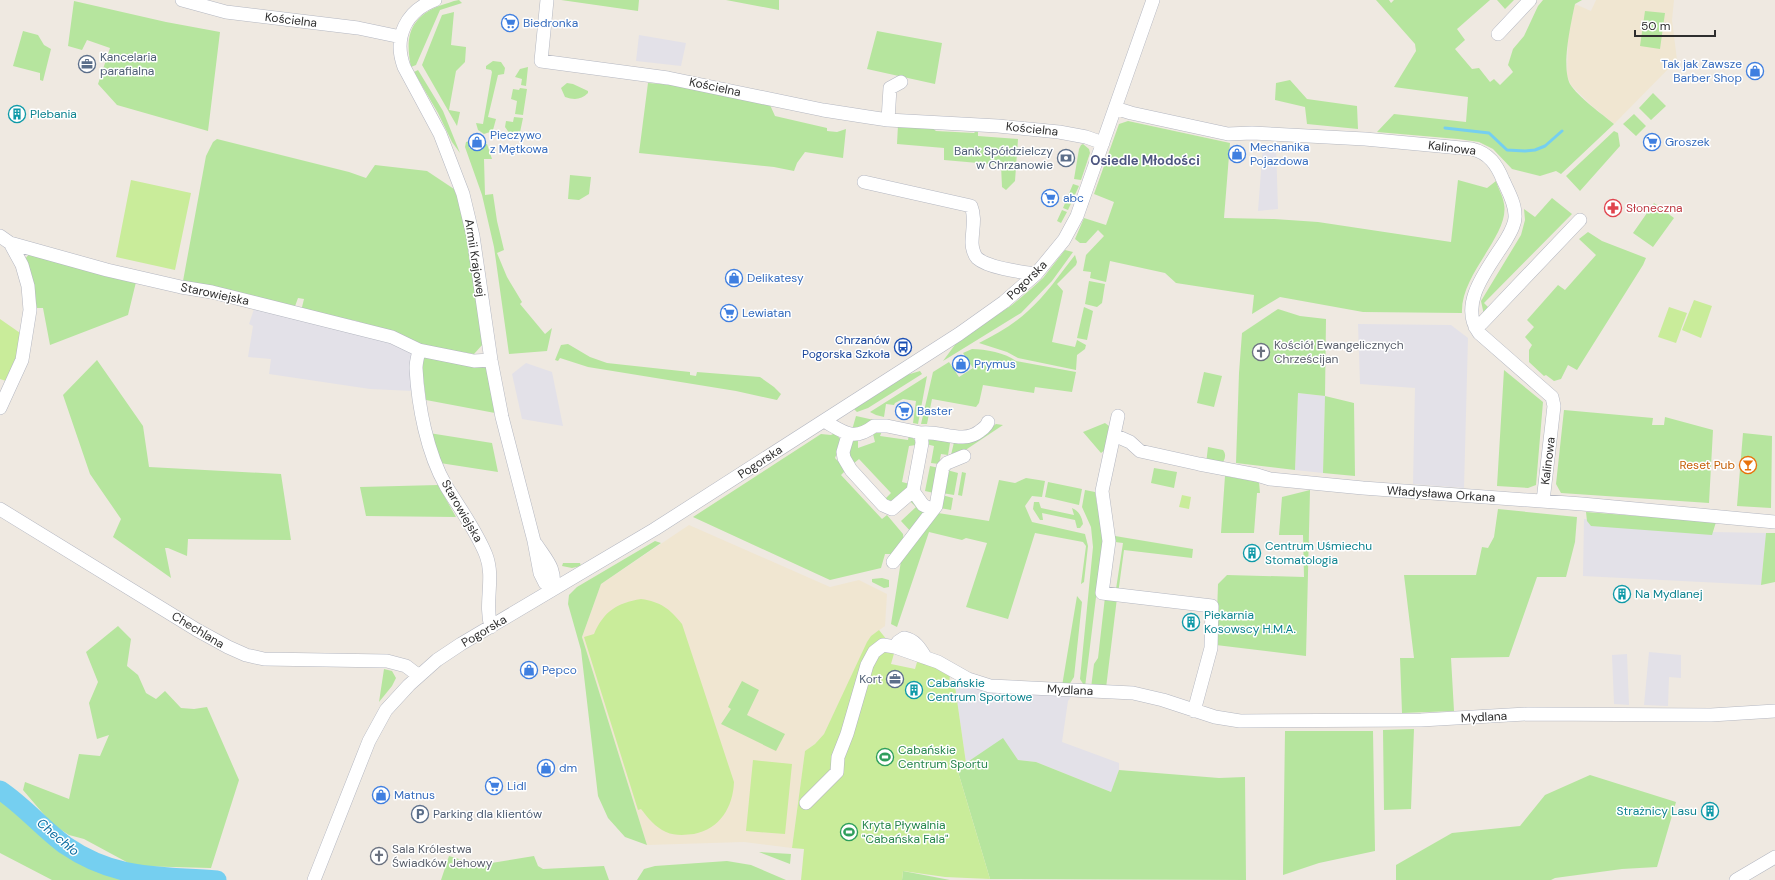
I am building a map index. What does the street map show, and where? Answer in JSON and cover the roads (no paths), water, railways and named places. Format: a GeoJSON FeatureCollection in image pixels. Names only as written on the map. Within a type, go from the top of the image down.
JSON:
{"type":"FeatureCollection","features":[{"type":"Feature","properties":{"kind":"street","name":"Kościelna"},"geometry":{"type":"LineString","coordinates":[[182,0],[226,12],[358,28],[401,37]]}},
{"type":"Feature","properties":{"kind":"street","name":"Armii Krajowej"},"geometry":{"type":"LineString","coordinates":[[435,0],[424,4],[416,11],[404,27],[401,37],[401,56],[404,67],[440,134],[465,201],[473,236],[491,360],[504,424],[534,540],[551,567],[555,577],[553,589]]}},
{"type":"Feature","properties":{"kind":"street","name":"Kościelna"},"geometry":{"type":"LineString","coordinates":[[547,0],[541,61],[668,78],[816,108],[888,120],[998,126],[1059,132],[1086,137],[1103,144]]}},
{"type":"Feature","properties":{"kind":"street","name":"Pogorska"},"geometry":{"type":"LineString","coordinates":[[314,880],[369,741],[386,710],[409,685],[437,660],[655,529],[824,421],[959,334],[1004,302],[1036,274],[1064,240],[1077,216],[1153,0]]}},
{"type":"Feature","properties":{"kind":"street"},"geometry":{"type":"LineString","coordinates":[[1498,34],[1530,0]]}},
{"type":"Feature","properties":{"kind":"street"},"geometry":{"type":"LineString","coordinates":[[888,120],[890,88],[901,82]]}},
{"type":"Feature","properties":{"kind":"street","name":"Kalinowa"},"geometry":{"type":"LineString","coordinates":[[1115,108],[1131,114],[1228,134],[1252,133],[1365,139],[1464,148],[1481,152],[1489,158],[1499,170],[1512,201],[1516,216],[1512,230],[1474,294],[1471,316],[1475,328],[1484,338],[1545,389],[1552,397],[1554,406],[1543,502]]}},
{"type":"Feature","properties":{"kind":"street"},"geometry":{"type":"LineString","coordinates":[[864,182],[971,206],[974,212],[972,245],[976,257],[985,263],[1036,274]]}},
{"type":"Feature","properties":{"kind":"street"},"geometry":{"type":"LineString","coordinates":[[1475,328],[1482,323],[1580,220]]}},
{"type":"Feature","properties":{"kind":"street"},"geometry":{"type":"LineString","coordinates":[[0,408],[22,360],[30,310],[28,286],[22,264],[5,239]]}},
{"type":"Feature","properties":{"kind":"street","name":"Starowiejska"},"geometry":{"type":"LineString","coordinates":[[5,239],[107,270],[181,287],[212,292],[392,337],[419,350],[474,362],[491,360]]}},
{"type":"Feature","properties":{"kind":"street","name":"Starowiejska"},"geometry":{"type":"LineString","coordinates":[[419,350],[416,367],[424,429],[437,467],[446,485],[479,538],[486,556],[490,583],[488,608],[492,627]]}},
{"type":"Feature","properties":{"kind":"street"},"geometry":{"type":"LineString","coordinates":[[1118,416],[1102,491],[1109,541],[1102,593],[1212,606],[1211,648],[1194,711]]}},
{"type":"Feature","properties":{"kind":"street"},"geometry":{"type":"LineString","coordinates":[[824,421],[848,435],[856,436],[874,426],[921,433],[927,432],[953,436],[970,436],[975,435],[987,425],[988,422]]}},
{"type":"Feature","properties":{"kind":"street"},"geometry":{"type":"LineString","coordinates":[[848,435],[843,452],[844,458],[852,470],[883,505],[892,509],[913,491],[922,443],[921,433]]}},
{"type":"Feature","properties":{"kind":"street","name":"Władysława Orkana"},"geometry":{"type":"LineString","coordinates":[[1114,435],[1130,442],[1140,451],[1270,479],[1775,522]]}},
{"type":"Feature","properties":{"kind":"street"},"geometry":{"type":"LineString","coordinates":[[893,562],[936,506],[943,467],[948,463],[964,456]]}},
{"type":"Feature","properties":{"kind":"street"},"geometry":{"type":"LineString","coordinates":[[913,491],[923,505],[928,509],[933,510]]}},
{"type":"Feature","properties":{"kind":"street","name":"Chechlana"},"geometry":{"type":"LineString","coordinates":[[0,509],[197,630],[246,655],[264,659],[282,660],[386,661],[406,666],[419,676]]}},
{"type":"Feature","properties":{"kind":"street","name":"Mydlana"},"geometry":{"type":"LineString","coordinates":[[806,803],[837,772],[838,757],[847,734],[867,664],[874,652],[884,645],[895,647],[898,642],[904,638],[910,639],[919,646],[926,658],[938,662],[968,679],[990,686],[1133,693],[1163,700],[1215,717],[1240,721],[1421,720],[1528,714],[1711,715],[1775,711]]}},
{"type":"Feature","properties":{"kind":"street"},"geometry":{"type":"LineString","coordinates":[[1736,880],[1775,857]]}},
{"type":"Feature","properties":{"kind":"waterway"},"geometry":{"type":"LineString","coordinates":[[1445,128],[1489,133],[1507,150],[1525,151],[1535,150],[1545,146],[1562,131]]}},
{"type":"Feature","properties":{"kind":"waterway","name":"Chechło"},"geometry":{"type":"LineString","coordinates":[[0,790],[9,796],[65,845],[102,865],[138,874],[217,880]]}},
{"type":"Feature","properties":{"kind":"place","name":"Biedronka"},"geometry":{"type":"Point","coordinates":[510,23]}},
{"type":"Feature","properties":{"kind":"place","name":"Kancelaria parafialna"},"geometry":{"type":"Point","coordinates":[87,64]}},
{"type":"Feature","properties":{"kind":"place","name":"Tak jak Zawsze Barber Shop"},"geometry":{"type":"Point","coordinates":[1755,71]}},
{"type":"Feature","properties":{"kind":"place","name":"Plebania"},"geometry":{"type":"Point","coordinates":[17,114]}},
{"type":"Feature","properties":{"kind":"place","name":"Pieczywo z Mętkowa"},"geometry":{"type":"Point","coordinates":[477,142]}},
{"type":"Feature","properties":{"kind":"place","name":"Groszek"},"geometry":{"type":"Point","coordinates":[1652,142]}},
{"type":"Feature","properties":{"kind":"place","name":"Mechanika Pojazdowa"},"geometry":{"type":"Point","coordinates":[1237,154]}},
{"type":"Feature","properties":{"kind":"place","name":"Bank Spółdzielczy w Chrzanowie"},"geometry":{"type":"Point","coordinates":[1066,158]}},
{"type":"Feature","properties":{"kind":"place","name":"abc"},"geometry":{"type":"Point","coordinates":[1050,198]}},
{"type":"Feature","properties":{"kind":"place","name":"Słoneczna"},"geometry":{"type":"Point","coordinates":[1613,208]}},
{"type":"Feature","properties":{"kind":"place","name":"Delikatesy"},"geometry":{"type":"Point","coordinates":[734,278]}},
{"type":"Feature","properties":{"kind":"place","name":"Lewiatan"},"geometry":{"type":"Point","coordinates":[729,313]}},
{"type":"Feature","properties":{"kind":"place","name":"Chrzanów Pogorska Szkoła"},"geometry":{"type":"Point","coordinates":[903,347]}},
{"type":"Feature","properties":{"kind":"place","name":"Kościół Ewangelicznych Chrześcijan"},"geometry":{"type":"Point","coordinates":[1261,352]}},
{"type":"Feature","properties":{"kind":"place","name":"Prymus"},"geometry":{"type":"Point","coordinates":[961,364]}},
{"type":"Feature","properties":{"kind":"place","name":"Baster"},"geometry":{"type":"Point","coordinates":[904,411]}},
{"type":"Feature","properties":{"kind":"place","name":"Reset Pub"},"geometry":{"type":"Point","coordinates":[1748,465]}},
{"type":"Feature","properties":{"kind":"place","name":"Centrum Uśmiechu Stomatologia"},"geometry":{"type":"Point","coordinates":[1252,553]}},
{"type":"Feature","properties":{"kind":"place","name":"Na Mydlanej"},"geometry":{"type":"Point","coordinates":[1622,594]}},
{"type":"Feature","properties":{"kind":"place","name":"Piekarnia Kosowscy H.M.A."},"geometry":{"type":"Point","coordinates":[1191,622]}},
{"type":"Feature","properties":{"kind":"place","name":"Pepco"},"geometry":{"type":"Point","coordinates":[529,670]}},
{"type":"Feature","properties":{"kind":"place","name":"Kort"},"geometry":{"type":"Point","coordinates":[895,679]}},
{"type":"Feature","properties":{"kind":"place","name":"Cabańskie Centrum Sportowe"},"geometry":{"type":"Point","coordinates":[914,690]}},
{"type":"Feature","properties":{"kind":"place","name":"Cabańskie Centrum Sportu"},"geometry":{"type":"Point","coordinates":[885,757]}},
{"type":"Feature","properties":{"kind":"place","name":"dm"},"geometry":{"type":"Point","coordinates":[546,768]}},
{"type":"Feature","properties":{"kind":"place","name":"Lidl"},"geometry":{"type":"Point","coordinates":[494,786]}},
{"type":"Feature","properties":{"kind":"place","name":"Matnus"},"geometry":{"type":"Point","coordinates":[381,795]}},
{"type":"Feature","properties":{"kind":"place","name":"Strażnicy Lasu"},"geometry":{"type":"Point","coordinates":[1710,811]}},
{"type":"Feature","properties":{"kind":"place","name":"Parking dla klientów"},"geometry":{"type":"Point","coordinates":[420,814]}},
{"type":"Feature","properties":{"kind":"place","name":"Kryta Pływalnia \"Cabańska Fala\""},"geometry":{"type":"Point","coordinates":[849,832]}},
{"type":"Feature","properties":{"kind":"place","name":"Sala Królestwa Świadków Jehowy"},"geometry":{"type":"Point","coordinates":[379,856]}},
{"type":"Feature","properties":{"kind":"district","name":"Osiedle Młodości"},"geometry":{"type":"Point","coordinates":[1145,160]}}]}
